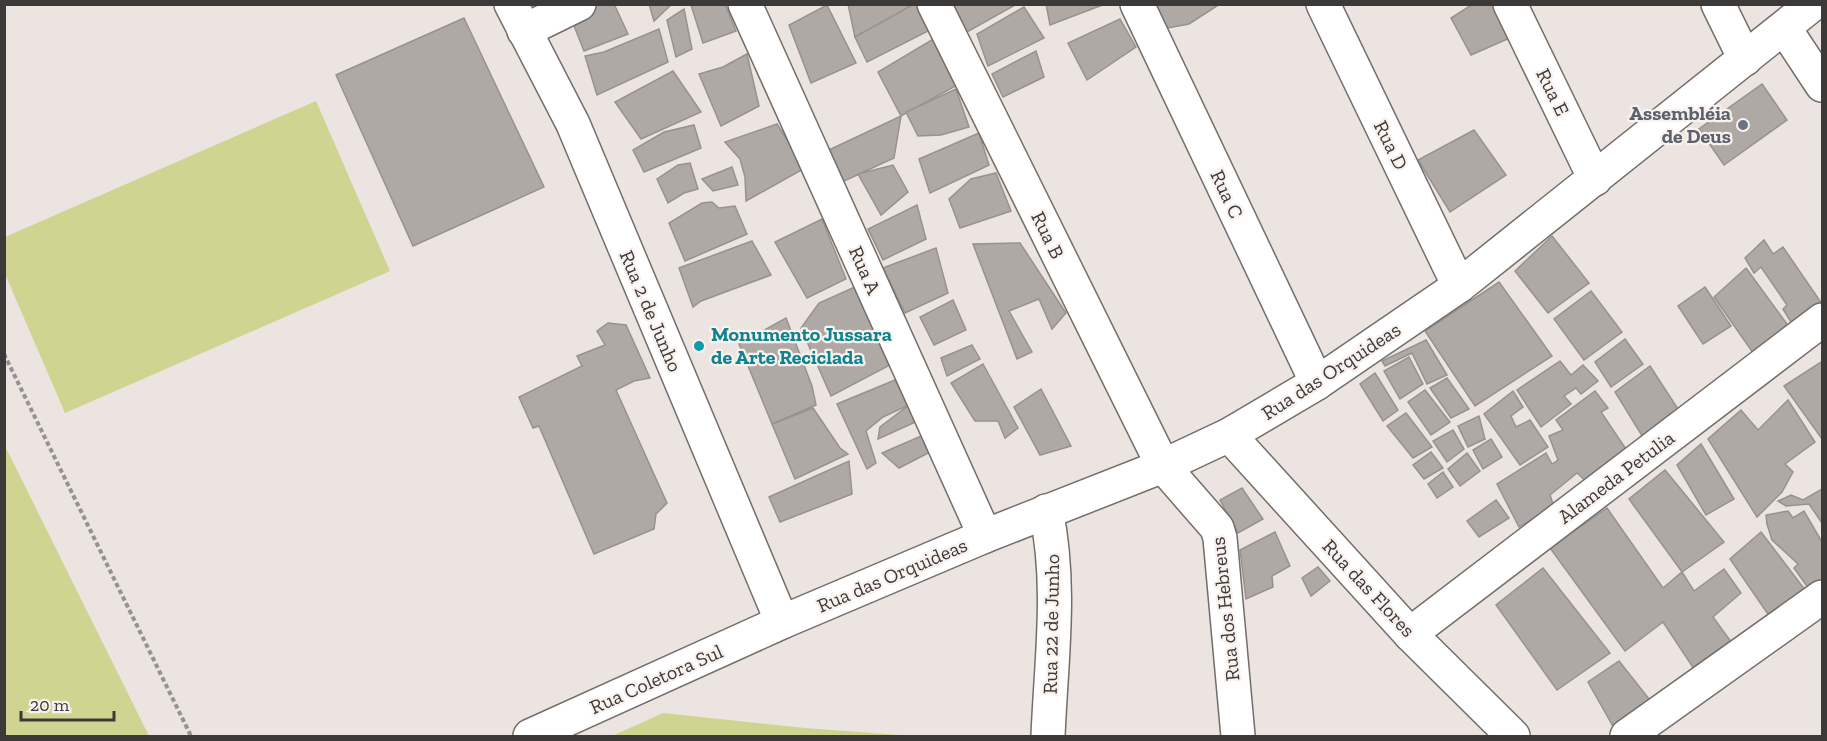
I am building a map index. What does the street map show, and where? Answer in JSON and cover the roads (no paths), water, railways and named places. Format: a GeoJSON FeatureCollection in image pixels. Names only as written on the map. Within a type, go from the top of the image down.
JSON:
{"type":"FeatureCollection","features":[{"type":"Feature","properties":{"kind":"street"},"geometry":{"type":"LineString","coordinates":[[517,18],[579,4]]}},
{"type":"Feature","properties":{"kind":"street","name":"Rua A"},"geometry":{"type":"LineString","coordinates":[[745,4],[985,536]]}},
{"type":"Feature","properties":{"kind":"street","name":"Rua B"},"geometry":{"type":"LineString","coordinates":[[934,4],[1163,466]]}},
{"type":"Feature","properties":{"kind":"street","name":"Rua C"},"geometry":{"type":"LineString","coordinates":[[1137,4],[1317,383]]}},
{"type":"Feature","properties":{"kind":"street","name":"Rua D"},"geometry":{"type":"LineString","coordinates":[[1323,4],[1459,286]]}},
{"type":"Feature","properties":{"kind":"street","name":"Rua E"},"geometry":{"type":"LineString","coordinates":[[1510,4],[1595,179]]}},
{"type":"Feature","properties":{"kind":"street"},"geometry":{"type":"LineString","coordinates":[[1718,4],[1745,59]]}},
{"type":"Feature","properties":{"kind":"street","name":"Rua das Orquideas"},"geometry":{"type":"LineString","coordinates":[[782,622],[985,536],[1163,466],[1229,435],[1317,383],[1459,286],[1785,29],[1813,4]]}},
{"type":"Feature","properties":{"kind":"street","name":"Rua 2 de Junho"},"geometry":{"type":"LineString","coordinates":[[517,18],[573,124],[782,622]]}},
{"type":"Feature","properties":{"kind":"street"},"geometry":{"type":"LineString","coordinates":[[1785,29],[1822,85]]}},
{"type":"Feature","properties":{"kind":"street","name":"Alameda Petulia"},"geometry":{"type":"LineString","coordinates":[[1410,634],[1822,320]]}},
{"type":"Feature","properties":{"kind":"street","name":"Rua das Flores"},"geometry":{"type":"LineString","coordinates":[[1229,435],[1410,634],[1514,736]]}},
{"type":"Feature","properties":{"kind":"street","name":"Rua dos Hebreus"},"geometry":{"type":"LineString","coordinates":[[1163,466],[1210,519],[1217,528],[1220,538],[1238,736]]}},
{"type":"Feature","properties":{"kind":"street","name":"Rua 22 de Junho"},"geometry":{"type":"LineString","coordinates":[[1046,512],[1052,538],[1054,571],[1048,736]]}},
{"type":"Feature","properties":{"kind":"street"},"geometry":{"type":"LineString","coordinates":[[1627,736],[1822,597]]}},
{"type":"Feature","properties":{"kind":"street","name":"Rua Coletora Sul"},"geometry":{"type":"LineString","coordinates":[[530,736],[782,622]]}},
{"type":"Feature","properties":{"kind":"place","name":"Assembléia de Deus"},"geometry":{"type":"Point","coordinates":[1743,125]}},
{"type":"Feature","properties":{"kind":"place","name":"Monumento Jussara de Arte Reciclada"},"geometry":{"type":"Point","coordinates":[699,346]}}]}
